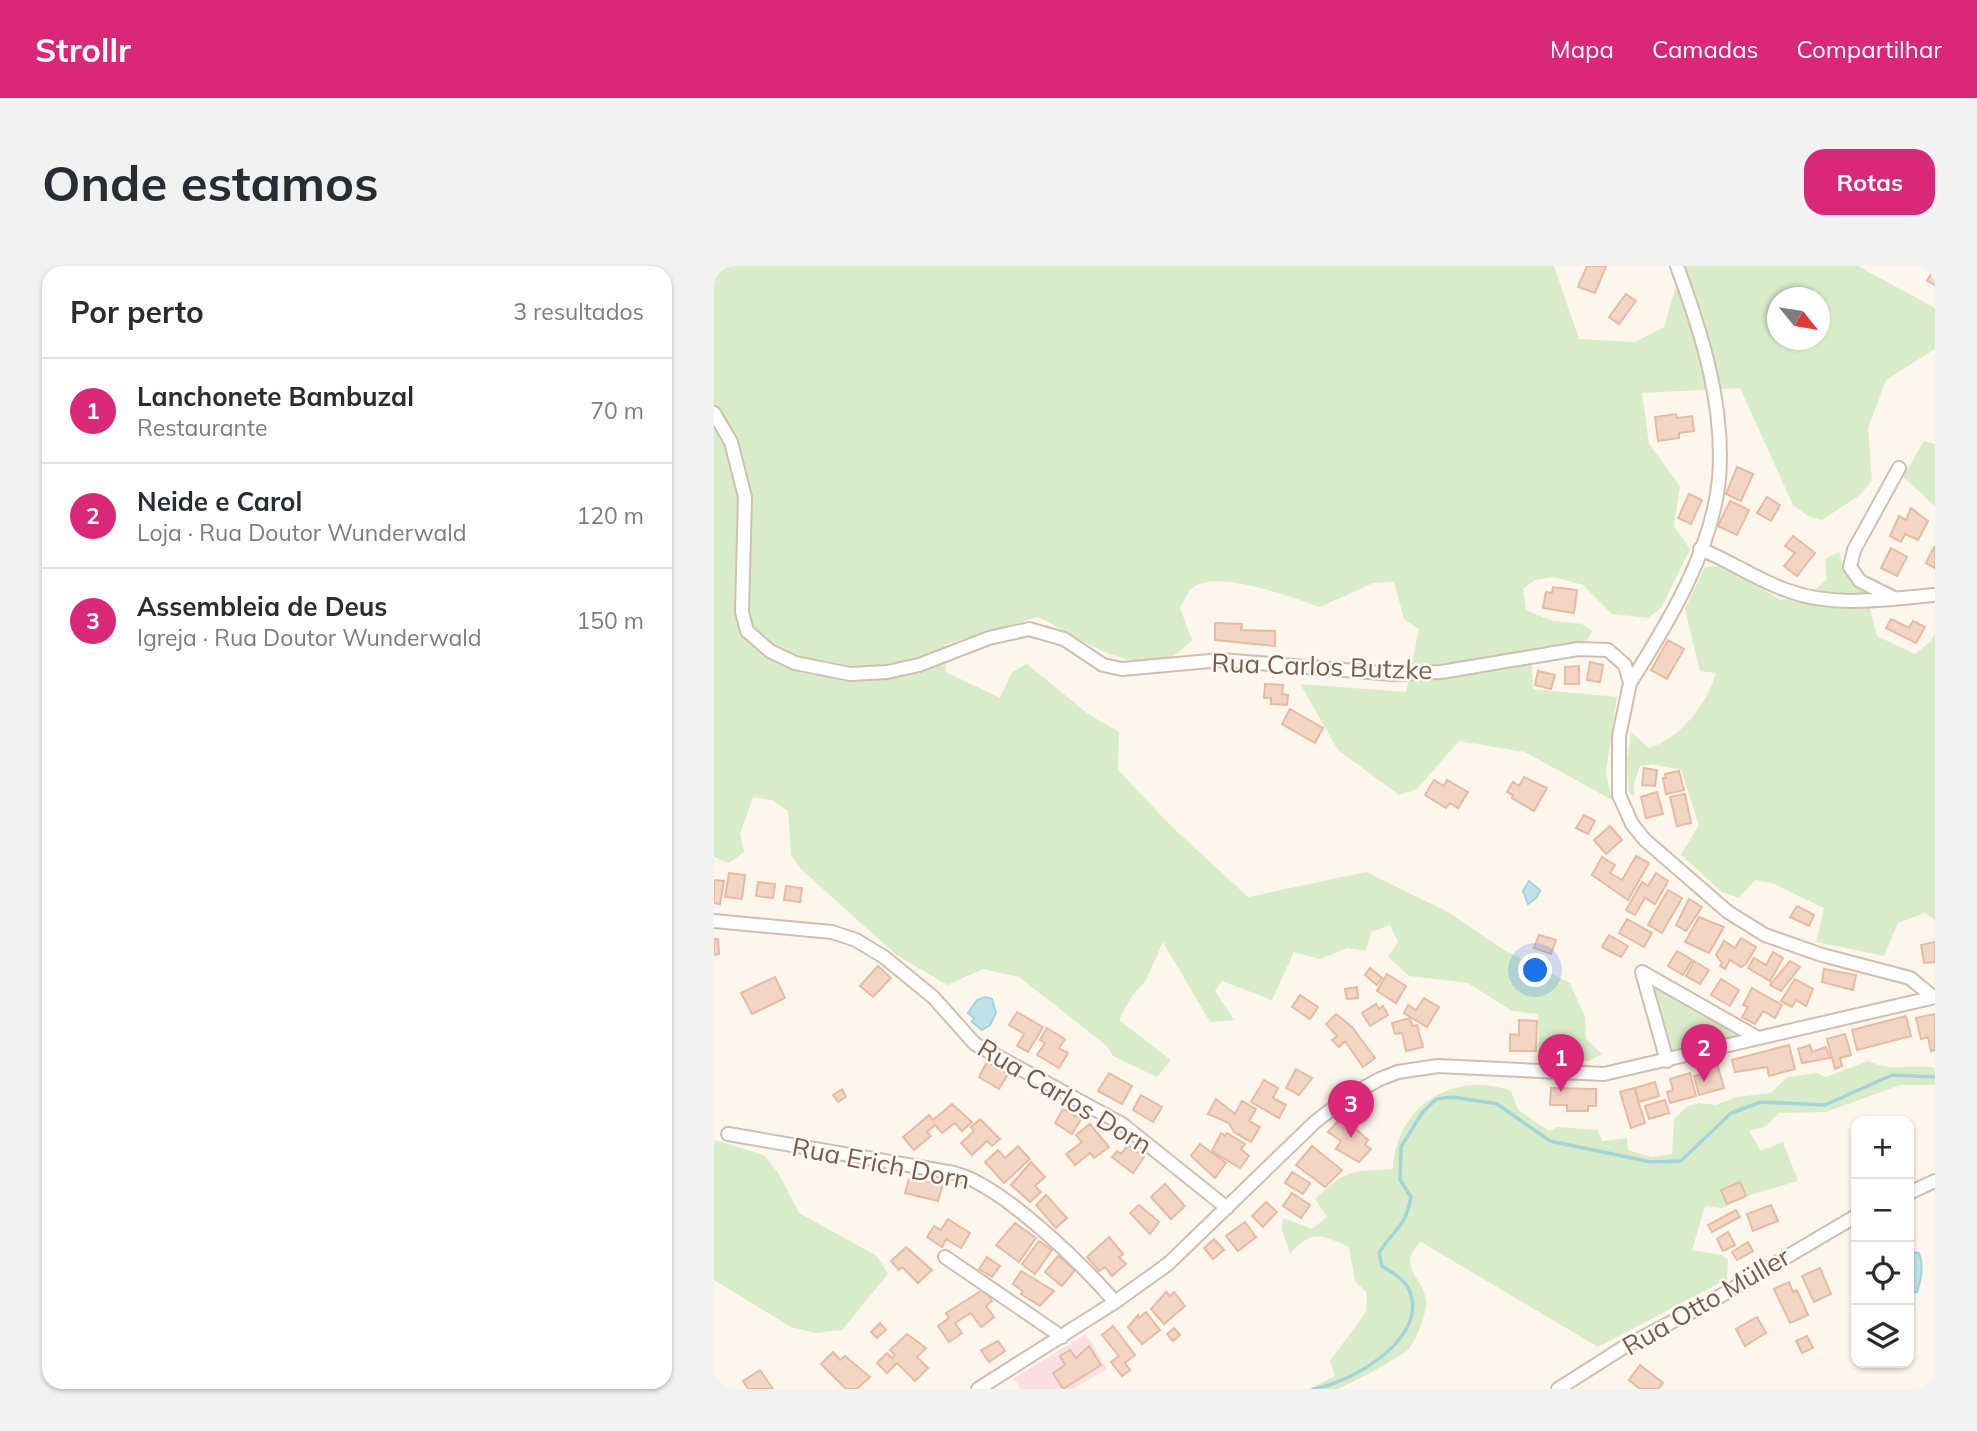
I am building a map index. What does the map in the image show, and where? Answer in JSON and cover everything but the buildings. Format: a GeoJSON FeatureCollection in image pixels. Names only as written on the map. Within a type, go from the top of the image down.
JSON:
{"type":"FeatureCollection","features":[{"type":"Feature","properties":{"kind":"street"},"geometry":{"type":"LineString","coordinates":[[1677,266],[1709,364],[1718,418],[1719,481],[1700,549],[1672,611],[1630,683],[1619,736],[1619,795],[1632,824],[1645,840],[1728,912],[1750,926],[1796,947],[1910,978],[1934,997]]}},
{"type":"Feature","properties":{"kind":"street","name":"Rua Carlos Butzke"},"geometry":{"type":"LineString","coordinates":[[714,412],[731,442],[744,497],[741,612],[747,631],[770,651],[795,663],[850,674],[887,672],[919,665],[989,638],[1029,629],[1064,639],[1103,665],[1122,669],[1221,660],[1350,672],[1441,672],[1597,648],[1618,656],[1625,665],[1630,683]]}},
{"type":"Feature","properties":{"kind":"street"},"geometry":{"type":"LineString","coordinates":[[1894,598],[1860,581],[1850,567],[1854,550],[1899,468]]}},
{"type":"Feature","properties":{"kind":"street"},"geometry":{"type":"LineString","coordinates":[[1700,549],[1790,592],[1833,600],[1935,595]]}},
{"type":"Feature","properties":{"kind":"street","name":"Rua Carlos Dorn"},"geometry":{"type":"LineString","coordinates":[[714,921],[832,932],[863,943],[933,997],[975,1044],[1122,1124],[1227,1208]]}},
{"type":"Feature","properties":{"kind":"street"},"geometry":{"type":"LineString","coordinates":[[1667,1061],[1642,972],[1758,1038]]}},
{"type":"Feature","properties":{"kind":"street"},"geometry":{"type":"LineString","coordinates":[[978,1389],[1062,1337],[1168,1264],[1335,1105],[1362,1088],[1398,1072],[1438,1066],[1590,1075],[1667,1061],[1934,997]]}},
{"type":"Feature","properties":{"kind":"street","name":"Rua Erich Dorn"},"geometry":{"type":"LineString","coordinates":[[727,1134],[954,1173],[977,1181],[1078,1260],[1115,1302]]}},
{"type":"Feature","properties":{"kind":"street"},"geometry":{"type":"LineString","coordinates":[[1914,1191],[1935,1181]]}},
{"type":"Feature","properties":{"kind":"street","name":"Rua Otto Müller"},"geometry":{"type":"LineString","coordinates":[[1558,1389],[1634,1341],[1712,1301],[1851,1219]]}},
{"type":"Feature","properties":{"kind":"street"},"geometry":{"type":"LineString","coordinates":[[945,1257],[1062,1337]]}},
{"type":"Feature","properties":{"kind":"shaded area"},"geometry":{"type":"Polygon","coordinates":[[[1086,1334],[1107,1369],[1073,1389],[1021,1389],[1014,1378],[1086,1334]]]}},
{"type":"Feature","properties":{"kind":"green space"},"geometry":{"type":"Polygon","coordinates":[[[714,266],[1554,266],[1579,339],[1635,342],[1664,327],[1682,266],[1858,266],[1935,308],[1935,349],[1886,380],[1868,428],[1872,480],[1860,495],[1822,520],[1808,516],[1793,505],[1740,388],[1642,393],[1649,444],[1680,486],[1674,526],[1690,549],[1661,608],[1648,618],[1612,614],[1583,585],[1554,577],[1535,580],[1523,589],[1526,610],[1553,621],[1582,624],[1592,631],[1587,640],[1531,651],[1533,689],[1617,697],[1606,772],[1612,800],[1525,752],[1459,741],[1417,789],[1399,795],[1338,750],[1300,684],[1406,692],[1419,629],[1404,619],[1394,582],[1373,583],[1320,607],[1254,586],[1217,581],[1202,583],[1191,589],[1180,608],[1192,640],[1174,656],[1154,661],[1136,661],[1102,651],[1038,617],[944,645],[946,672],[1000,698],[1012,672],[1027,664],[1088,714],[1119,732],[1118,770],[1172,827],[1248,897],[1366,872],[1448,912],[1507,952],[1570,983],[1585,1017],[1586,1039],[1602,1054],[1589,1061],[1539,1060],[1538,1014],[1512,1011],[1468,983],[1409,976],[1388,957],[1398,942],[1390,925],[1371,932],[1366,951],[1348,948],[1320,959],[1294,952],[1272,1000],[1222,981],[1215,991],[1234,1020],[1210,1022],[1163,942],[1145,982],[1132,996],[1119,1020],[1171,1060],[1157,1077],[1113,1056],[1107,1046],[1019,977],[983,969],[947,985],[895,954],[801,869],[791,855],[788,811],[772,800],[753,797],[740,834],[744,852],[729,863],[714,857],[714,266]]]}},
{"type":"Feature","properties":{"kind":"green space"},"geometry":{"type":"Polygon","coordinates":[[[1924,441],[1935,444],[1935,506],[1903,477],[1924,441]]]}},
{"type":"Feature","properties":{"kind":"green space"},"geometry":{"type":"Polygon","coordinates":[[[1839,552],[1845,572],[1865,590],[1877,636],[1915,654],[1931,641],[1935,633],[1935,920],[1925,913],[1898,923],[1884,956],[1816,942],[1824,908],[1772,883],[1755,880],[1739,898],[1722,892],[1681,855],[1699,825],[1681,770],[1652,764],[1640,766],[1634,784],[1634,796],[1629,793],[1627,763],[1631,732],[1649,748],[1661,743],[1691,718],[1712,685],[1716,673],[1700,671],[1685,609],[1705,567],[1722,566],[1779,599],[1802,601],[1827,579],[1825,559],[1839,552]]]}},
{"type":"Feature","properties":{"kind":"green space"},"geometry":{"type":"Polygon","coordinates":[[[1651,983],[1739,1034],[1669,1051],[1651,983]]]}},
{"type":"Feature","properties":{"kind":"green space"},"geometry":{"type":"Polygon","coordinates":[[[1868,1061],[1894,1067],[1935,1068],[1935,1085],[1900,1085],[1826,1112],[1779,1113],[1766,1126],[1749,1131],[1761,1151],[1783,1142],[1798,1181],[1753,1194],[1722,1208],[1705,1206],[1692,1250],[1722,1255],[1728,1259],[1727,1279],[1598,1347],[1421,1242],[1414,1250],[1410,1264],[1426,1304],[1421,1326],[1408,1350],[1337,1389],[1310,1389],[1335,1376],[1330,1361],[1366,1312],[1367,1293],[1355,1281],[1349,1247],[1317,1237],[1304,1241],[1290,1254],[1282,1230],[1283,1218],[1312,1229],[1327,1217],[1315,1199],[1335,1182],[1358,1172],[1393,1169],[1397,1147],[1405,1127],[1416,1111],[1431,1098],[1469,1085],[1511,1091],[1518,1110],[1549,1131],[1557,1127],[1598,1130],[1602,1141],[1627,1138],[1628,1150],[1652,1157],[1672,1154],[1674,1119],[1688,1106],[1699,1103],[1716,1105],[1736,1097],[1771,1093],[1787,1077],[1817,1073],[1826,1077],[1868,1061]]]}},
{"type":"Feature","properties":{"kind":"green space"},"geometry":{"type":"Polygon","coordinates":[[[714,1140],[764,1155],[779,1174],[799,1213],[877,1256],[888,1274],[842,1330],[815,1333],[791,1327],[714,1280],[714,1140]]]}},
{"type":"Feature","properties":{"kind":"water"},"geometry":{"type":"Polygon","coordinates":[[[1529,881],[1540,890],[1537,897],[1528,904],[1523,891],[1529,881]]]}},
{"type":"Feature","properties":{"kind":"water"},"geometry":{"type":"Polygon","coordinates":[[[985,997],[992,999],[996,1013],[990,1025],[982,1030],[972,1022],[974,1018],[968,1013],[977,1000],[985,997]]]}},
{"type":"Feature","properties":{"kind":"water"},"geometry":{"type":"Polygon","coordinates":[[[1914,1252],[1919,1253],[1922,1267],[1917,1292],[1914,1292],[1914,1252]]]}},
{"type":"Feature","properties":{"kind":"waterway"},"geometry":{"type":"LineString","coordinates":[[1313,1389],[1329,1385],[1367,1367],[1400,1339],[1409,1322],[1413,1305],[1407,1286],[1382,1266],[1379,1253],[1409,1208],[1411,1197],[1400,1180],[1401,1147],[1422,1113],[1436,1099],[1453,1097],[1497,1104],[1550,1141],[1651,1162],[1681,1161],[1731,1113],[1761,1102],[1825,1105],[1892,1075],[1935,1077]]}},
{"type":"Feature","properties":{"kind":"place","name":"Neide e Carol"},"geometry":{"type":"Point","coordinates":[1704,1082]}},
{"type":"Feature","properties":{"kind":"place","name":"Lanchonete Bambuzal"},"geometry":{"type":"Point","coordinates":[1561,1092]}},
{"type":"Feature","properties":{"kind":"place","name":"Assembleia de Deus"},"geometry":{"type":"Point","coordinates":[1351,1138]}}]}
